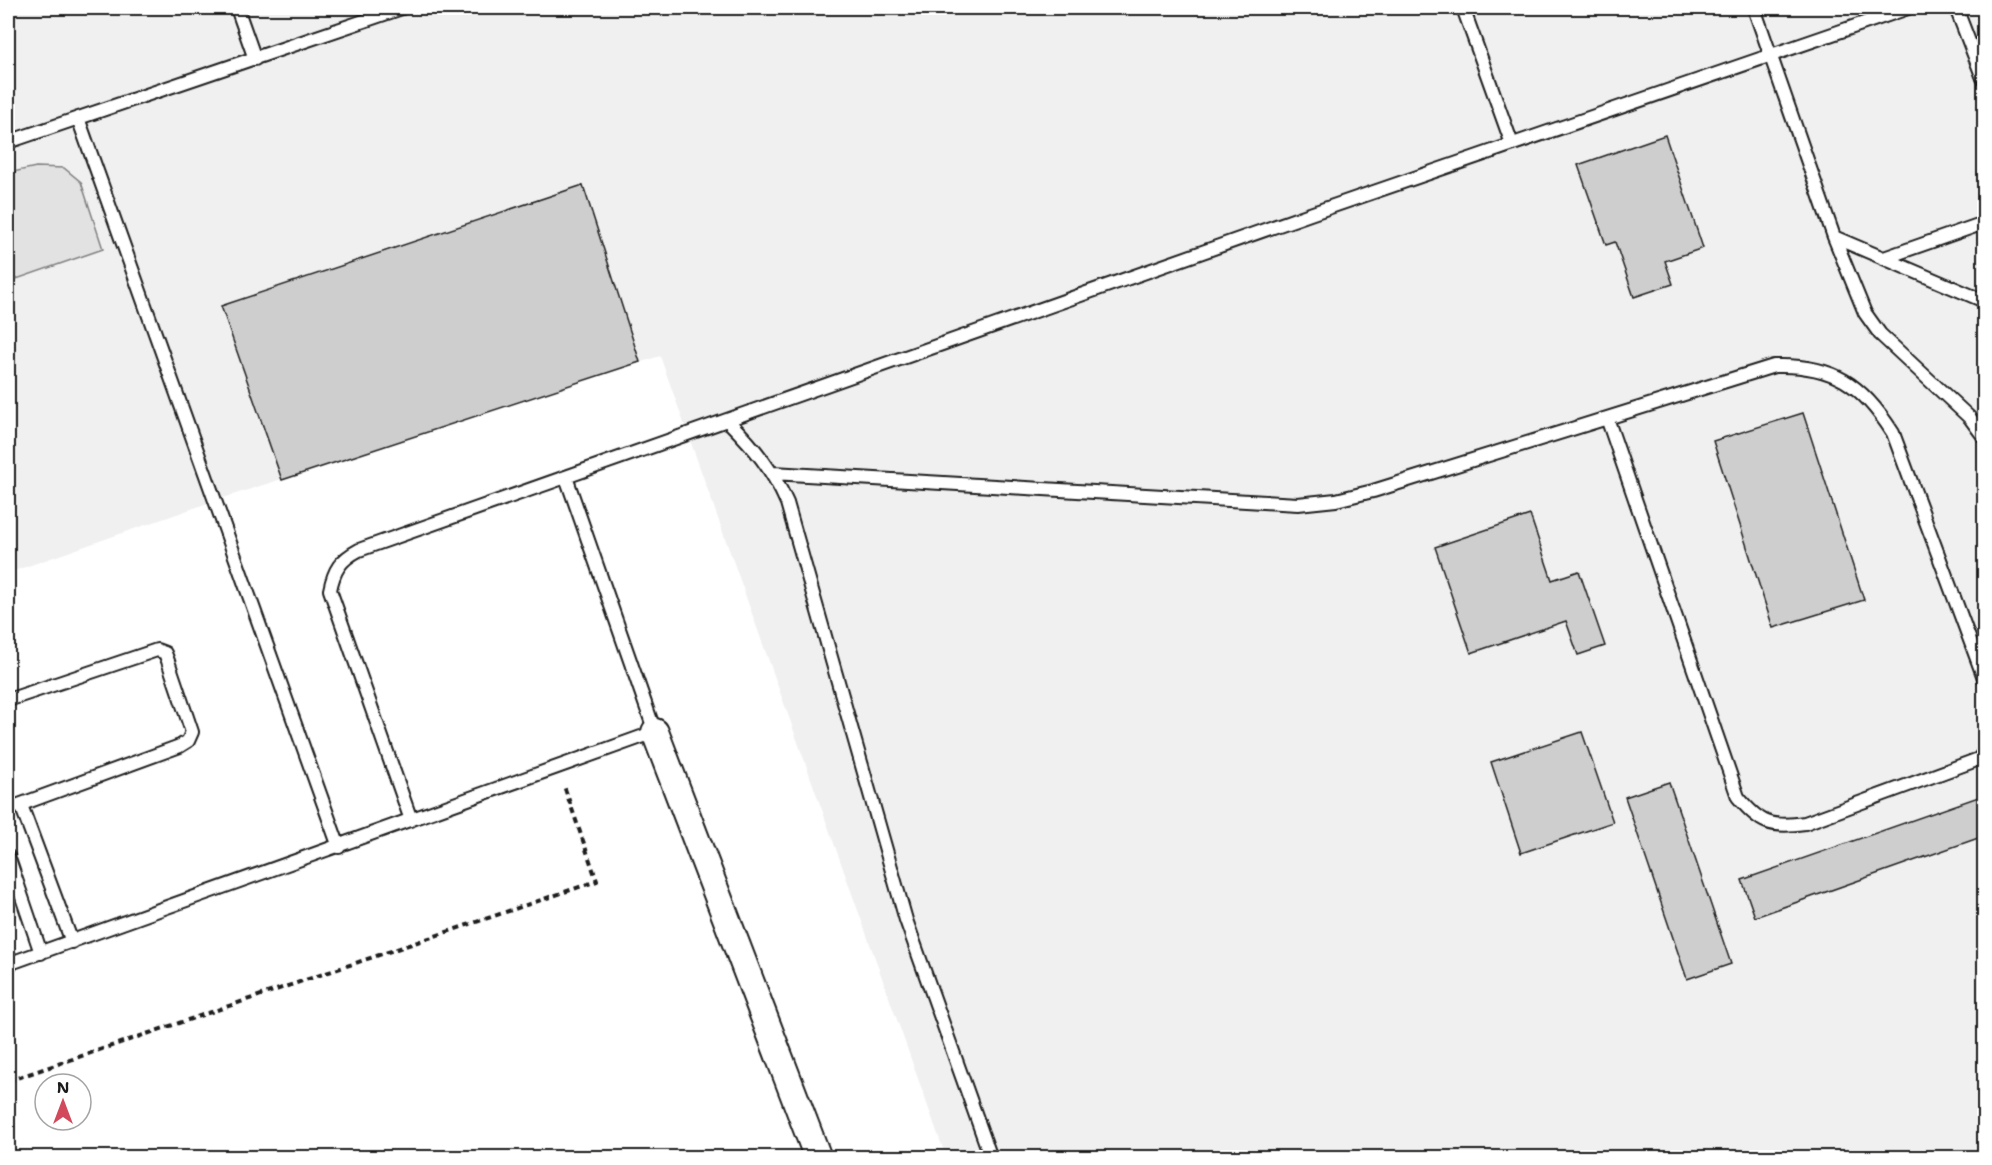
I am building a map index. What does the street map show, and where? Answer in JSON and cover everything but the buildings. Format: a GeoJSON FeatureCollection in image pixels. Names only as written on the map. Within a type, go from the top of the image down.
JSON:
{"type":"FeatureCollection","features":[{"type":"Feature","properties":{"kind":"street"},"geometry":{"type":"LineString","coordinates":[[655,732],[818,1158]]}},
{"type":"Feature","properties":{"kind":"lane"},"geometry":{"type":"LineString","coordinates":[[237,8],[255,59]]}},
{"type":"Feature","properties":{"kind":"lane"},"geometry":{"type":"LineString","coordinates":[[8,142],[402,8]]}},
{"type":"Feature","properties":{"kind":"lane"},"geometry":{"type":"LineString","coordinates":[[1464,8],[1512,144]]}},
{"type":"Feature","properties":{"kind":"lane"},"geometry":{"type":"LineString","coordinates":[[1754,8],[1834,237],[1865,313],[1880,334],[1970,418],[1984,436]]}},
{"type":"Feature","properties":{"kind":"lane"},"geometry":{"type":"LineString","coordinates":[[411,820],[330,590],[333,573],[344,559],[358,550],[687,432],[729,422],[1512,144],[1908,8]]}},
{"type":"Feature","properties":{"kind":"lane"},"geometry":{"type":"LineString","coordinates":[[1956,8],[1983,78]]}},
{"type":"Feature","properties":{"kind":"lane"},"geometry":{"type":"LineString","coordinates":[[78,118],[339,847]]}},
{"type":"Feature","properties":{"kind":"lane"},"geometry":{"type":"LineString","coordinates":[[1884,258],[1984,223]]}},
{"type":"Feature","properties":{"kind":"lane"},"geometry":{"type":"LineString","coordinates":[[1834,237],[1984,301]]}},
{"type":"Feature","properties":{"kind":"lane"},"geometry":{"type":"LineString","coordinates":[[773,473],[1298,504],[1336,500],[1373,491],[1774,366],[1804,365],[1832,373],[1856,388],[1877,409],[1893,433],[1984,678]]}},
{"type":"Feature","properties":{"kind":"lane"},"geometry":{"type":"LineString","coordinates":[[1606,418],[1738,797],[1755,818],[1779,827],[1805,823],[1978,759],[1984,752]]}},
{"type":"Feature","properties":{"kind":"lane"},"geometry":{"type":"LineString","coordinates":[[729,422],[753,446],[773,473],[787,503],[906,920],[991,1158]]}},
{"type":"Feature","properties":{"kind":"lane"},"geometry":{"type":"LineString","coordinates":[[8,964],[558,769],[655,732],[566,477]]}},
{"type":"Feature","properties":{"kind":"lane"},"geometry":{"type":"LineString","coordinates":[[8,700],[157,650],[165,654],[168,661],[192,732],[188,741],[180,746],[8,809]]}},
{"type":"Feature","properties":{"kind":"lane"},"geometry":{"type":"LineString","coordinates":[[21,805],[72,942]]}},
{"type":"Feature","properties":{"kind":"lane"},"geometry":{"type":"LineString","coordinates":[[8,856],[41,953]]}},
{"type":"Feature","properties":{"kind":"path"},"geometry":{"type":"LineString","coordinates":[[8,1081],[597,881],[558,769]]}},
{"type":"Feature","properties":{"kind":"shaded area"},"geometry":{"type":"Polygon","coordinates":[[[8,8],[1984,8],[1984,1157],[946,1157],[660,356],[214,501],[8,573],[8,8]]]}},
{"type":"Feature","properties":{"kind":"shaded area"},"geometry":{"type":"Polygon","coordinates":[[[36,167],[64,168],[81,182],[103,249],[8,282],[8,173],[36,167]]]}}]}
